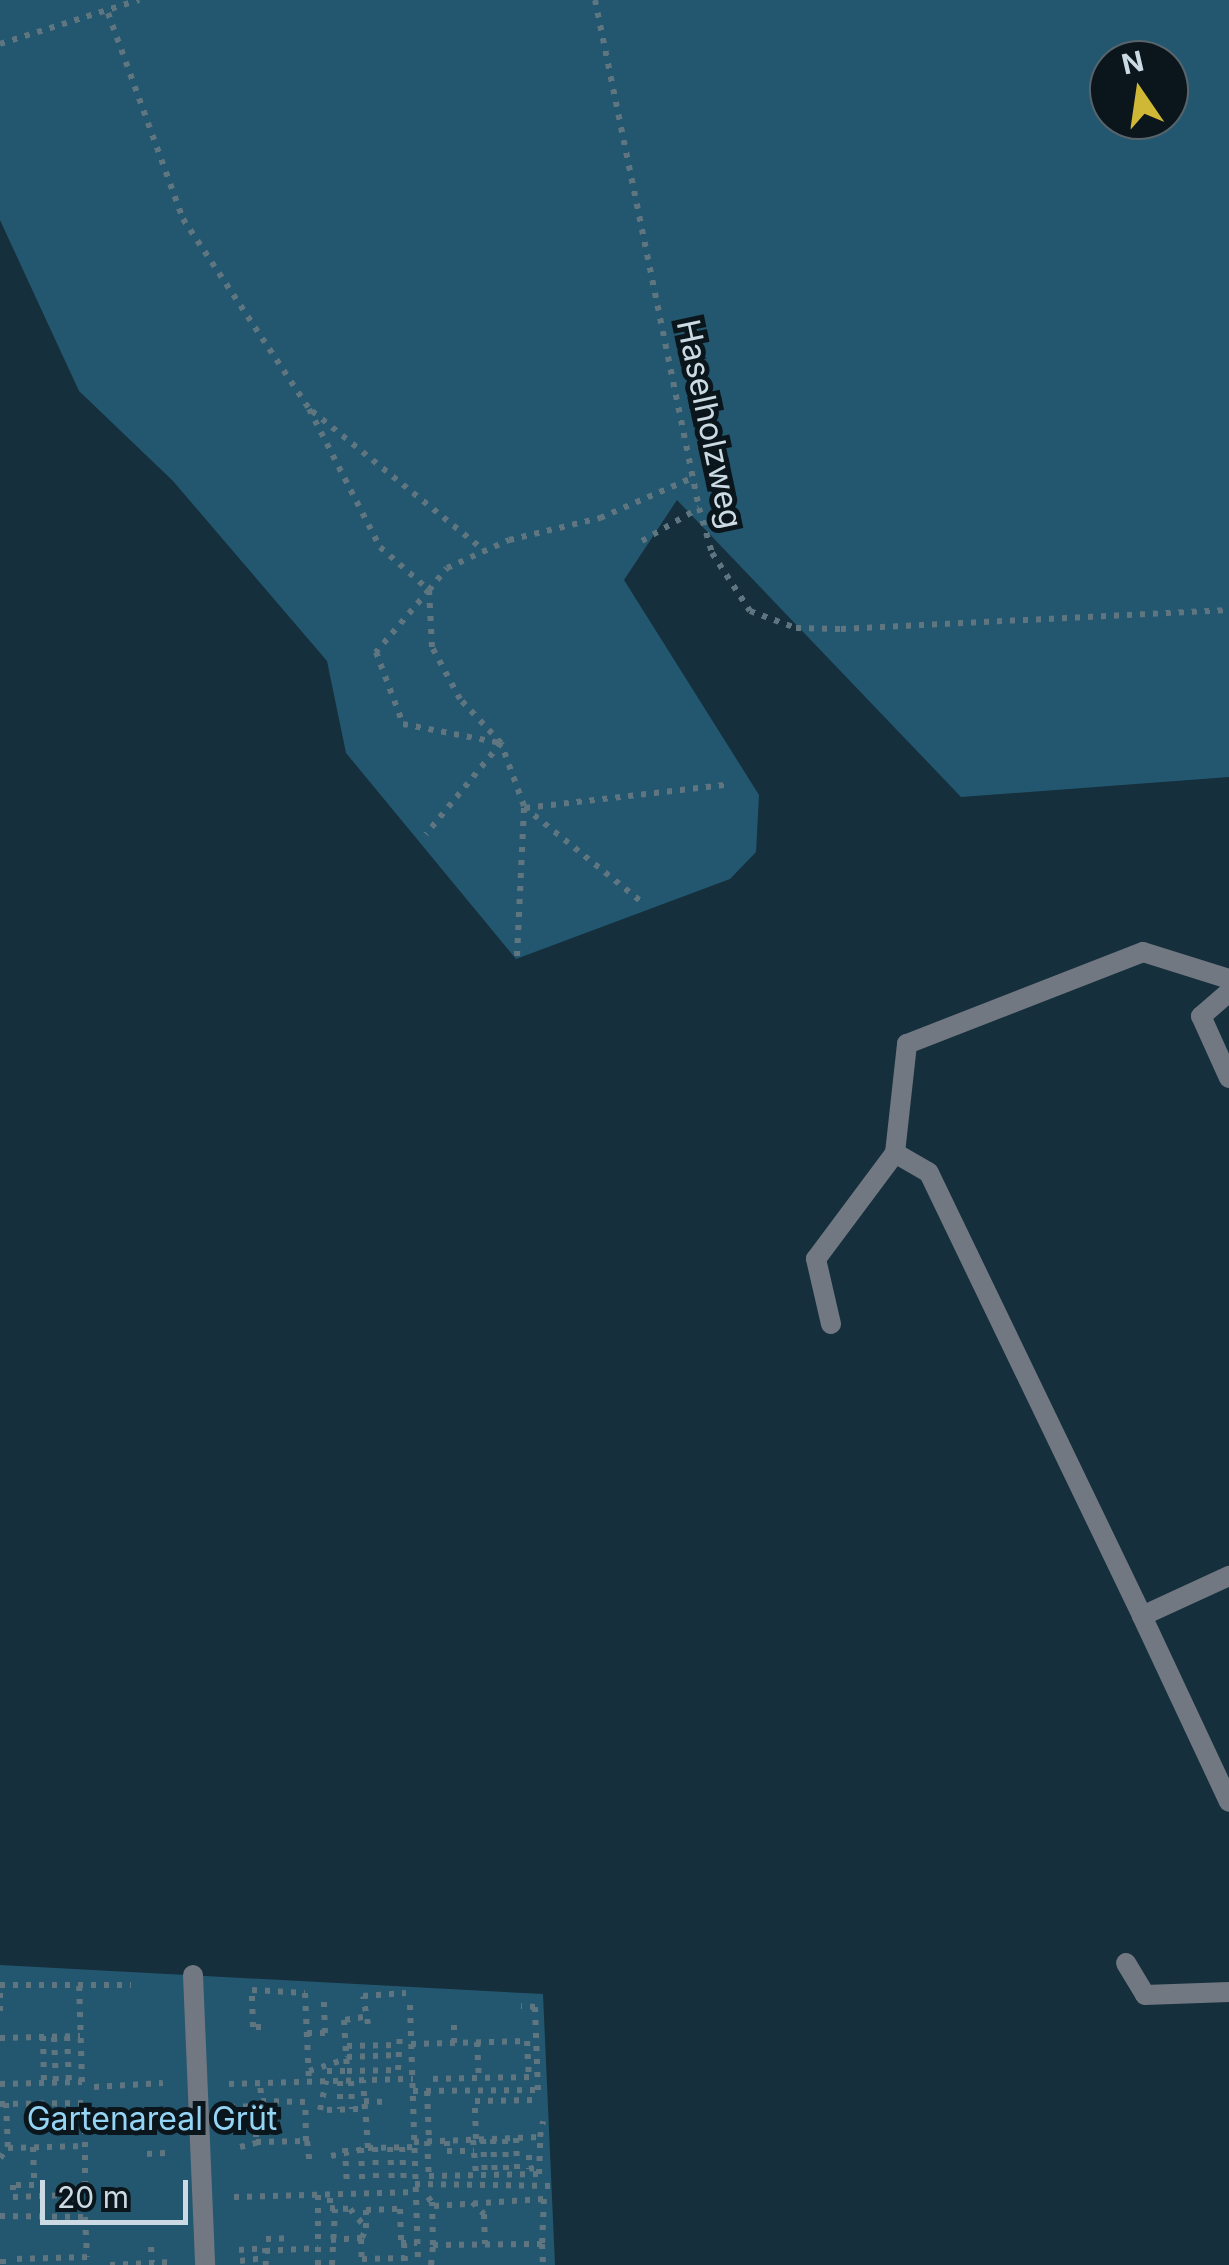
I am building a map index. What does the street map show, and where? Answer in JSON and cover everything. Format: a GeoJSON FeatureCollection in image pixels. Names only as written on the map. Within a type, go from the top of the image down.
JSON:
{"type":"FeatureCollection","features":[{"type":"Feature","properties":{"kind":"lane"},"geometry":{"type":"LineString","coordinates":[[831,1324],[816,1259],[895,1153],[907,1044],[1143,952],[1229,979]]}},
{"type":"Feature","properties":{"kind":"lane"},"geometry":{"type":"LineString","coordinates":[[1229,992],[1201,1016],[1229,1078]]}},
{"type":"Feature","properties":{"kind":"lane"},"geometry":{"type":"LineString","coordinates":[[895,1153],[929,1174],[1229,1802]]}},
{"type":"Feature","properties":{"kind":"lane"},"geometry":{"type":"LineString","coordinates":[[1142,1616],[1229,1576]]}},
{"type":"Feature","properties":{"kind":"lane"},"geometry":{"type":"LineString","coordinates":[[1126,1963],[1145,1995],[1229,1992]]}},
{"type":"Feature","properties":{"kind":"lane"},"geometry":{"type":"LineString","coordinates":[[193,1976],[188,2083],[199,2108],[205,2265]]}},
{"type":"Feature","properties":{"kind":"path"},"geometry":{"type":"LineString","coordinates":[[0,44],[108,13],[139,0]]}},
{"type":"Feature","properties":{"kind":"path","name":"Haselholzweg"},"geometry":{"type":"LineString","coordinates":[[595,0],[699,508],[712,553],[750,612],[796,628],[1136,621],[1229,610]]}},
{"type":"Feature","properties":{"kind":"path"},"geometry":{"type":"LineString","coordinates":[[108,13],[183,219],[309,410],[380,547],[429,590],[432,647],[460,699],[502,743],[524,807],[516,956]]}},
{"type":"Feature","properties":{"kind":"path"},"geometry":{"type":"LineString","coordinates":[[309,410],[485,551]]}},
{"type":"Feature","properties":{"kind":"path"},"geometry":{"type":"LineString","coordinates":[[502,743],[403,724],[376,652],[429,590],[485,551],[600,518],[692,478]]}},
{"type":"Feature","properties":{"kind":"path"},"geometry":{"type":"LineString","coordinates":[[642,542],[699,508]]}},
{"type":"Feature","properties":{"kind":"path"},"geometry":{"type":"LineString","coordinates":[[426,834],[502,743]]}},
{"type":"Feature","properties":{"kind":"path"},"geometry":{"type":"LineString","coordinates":[[524,807],[731,784]]}},
{"type":"Feature","properties":{"kind":"path"},"geometry":{"type":"LineString","coordinates":[[524,807],[643,903]]}},
{"type":"Feature","properties":{"kind":"path"},"geometry":{"type":"LineString","coordinates":[[0,2084],[82,2082],[79,1983]]}},
{"type":"Feature","properties":{"kind":"path"},"geometry":{"type":"LineString","coordinates":[[0,2011],[0,1986],[130,1985]]}},
{"type":"Feature","properties":{"kind":"path"},"geometry":{"type":"LineString","coordinates":[[238,2029],[257,2027],[252,1990],[306,1993],[309,2082]]}},
{"type":"Feature","properties":{"kind":"path"},"geometry":{"type":"LineString","coordinates":[[346,2071],[344,2020],[365,2020],[363,1996],[406,1992]]}},
{"type":"Feature","properties":{"kind":"path"},"geometry":{"type":"LineString","coordinates":[[307,2033],[324,2033],[324,2000]]}},
{"type":"Feature","properties":{"kind":"path"},"geometry":{"type":"LineString","coordinates":[[410,2005],[418,2264],[431,2264],[432,2188]]}},
{"type":"Feature","properties":{"kind":"path"},"geometry":{"type":"LineString","coordinates":[[413,2091],[538,2090],[536,2007],[521,2006]]}},
{"type":"Feature","properties":{"kind":"path"},"geometry":{"type":"LineString","coordinates":[[454,2025],[454,2043]]}},
{"type":"Feature","properties":{"kind":"path"},"geometry":{"type":"LineString","coordinates":[[43,2036],[44,2083]]}},
{"type":"Feature","properties":{"kind":"path"},"geometry":{"type":"LineString","coordinates":[[54,2036],[56,2082]]}},
{"type":"Feature","properties":{"kind":"path"},"geometry":{"type":"LineString","coordinates":[[67,2036],[69,2082]]}},
{"type":"Feature","properties":{"kind":"path"},"geometry":{"type":"LineString","coordinates":[[0,2038],[80,2036]]}},
{"type":"Feature","properties":{"kind":"path"},"geometry":{"type":"LineString","coordinates":[[308,2071],[398,2070],[400,2036]]}},
{"type":"Feature","properties":{"kind":"path"},"geometry":{"type":"LineString","coordinates":[[411,2044],[527,2041],[528,2077],[428,2079]]}},
{"type":"Feature","properties":{"kind":"path"},"geometry":{"type":"LineString","coordinates":[[477,2042],[479,2078]]}},
{"type":"Feature","properties":{"kind":"path"},"geometry":{"type":"LineString","coordinates":[[346,2046],[397,2046]]}},
{"type":"Feature","properties":{"kind":"path"},"geometry":{"type":"LineString","coordinates":[[373,2046],[373,2056]]}},
{"type":"Feature","properties":{"kind":"path"},"geometry":{"type":"LineString","coordinates":[[327,2071],[327,2060],[398,2056]]}},
{"type":"Feature","properties":{"kind":"path"},"geometry":{"type":"LineString","coordinates":[[94,2086],[412,2079]]}},
{"type":"Feature","properties":{"kind":"path"},"geometry":{"type":"LineString","coordinates":[[363,2080],[368,2148],[376,2183]]}},
{"type":"Feature","properties":{"kind":"path"},"geometry":{"type":"LineString","coordinates":[[340,2081],[340,2110]]}},
{"type":"Feature","properties":{"kind":"path"},"geometry":{"type":"LineString","coordinates":[[351,2081],[352,2109]]}},
{"type":"Feature","properties":{"kind":"path"},"geometry":{"type":"LineString","coordinates":[[326,2082],[323,2110],[384,2102]]}},
{"type":"Feature","properties":{"kind":"path"},"geometry":{"type":"LineString","coordinates":[[260,2083],[260,2142]]}},
{"type":"Feature","properties":{"kind":"path"},"geometry":{"type":"LineString","coordinates":[[427,2091],[429,2176],[506,2175],[538,2167]]}},
{"type":"Feature","properties":{"kind":"path"},"geometry":{"type":"LineString","coordinates":[[480,2175],[481,2139],[475,2101],[538,2100]]}},
{"type":"Feature","properties":{"kind":"path"},"geometry":{"type":"LineString","coordinates":[[199,2108],[305,2102],[310,2165]]}},
{"type":"Feature","properties":{"kind":"path"},"geometry":{"type":"LineString","coordinates":[[0,2158],[8,2148],[3,2104],[85,2103],[85,2192]]}},
{"type":"Feature","properties":{"kind":"path"},"geometry":{"type":"LineString","coordinates":[[538,2167],[543,2121]]}},
{"type":"Feature","properties":{"kind":"path"},"geometry":{"type":"LineString","coordinates":[[331,2156],[345,2148],[402,2147],[452,2138],[540,2137]]}},
{"type":"Feature","properties":{"kind":"path"},"geometry":{"type":"LineString","coordinates":[[452,2138],[447,2151],[474,2151]]}},
{"type":"Feature","properties":{"kind":"path"},"geometry":{"type":"LineString","coordinates":[[505,2138],[506,2175]]}},
{"type":"Feature","properties":{"kind":"path"},"geometry":{"type":"LineString","coordinates":[[516,2138],[518,2174]]}},
{"type":"Feature","properties":{"kind":"path"},"geometry":{"type":"LineString","coordinates":[[480,2175],[474,2151],[481,2139]]}},
{"type":"Feature","properties":{"kind":"path"},"geometry":{"type":"LineString","coordinates":[[481,2139],[494,2175]]}},
{"type":"Feature","properties":{"kind":"path"},"geometry":{"type":"LineString","coordinates":[[240,2147],[260,2142],[306,2141]]}},
{"type":"Feature","properties":{"kind":"path"},"geometry":{"type":"LineString","coordinates":[[8,2148],[85,2146]]}},
{"type":"Feature","properties":{"kind":"path"},"geometry":{"type":"LineString","coordinates":[[33,2147],[34,2185],[14,2185],[13,2197],[68,2194],[71,2203]]}},
{"type":"Feature","properties":{"kind":"path"},"geometry":{"type":"LineString","coordinates":[[390,2147],[392,2182]]}},
{"type":"Feature","properties":{"kind":"path"},"geometry":{"type":"LineString","coordinates":[[402,2147],[404,2183]]}},
{"type":"Feature","properties":{"kind":"path"},"geometry":{"type":"LineString","coordinates":[[345,2148],[347,2182]]}},
{"type":"Feature","properties":{"kind":"path"},"geometry":{"type":"LineString","coordinates":[[362,2182],[368,2148]]}},
{"type":"Feature","properties":{"kind":"path"},"geometry":{"type":"LineString","coordinates":[[529,2155],[529,2168],[538,2167]]}},
{"type":"Feature","properties":{"kind":"path"},"geometry":{"type":"LineString","coordinates":[[202,2198],[552,2186]]}},
{"type":"Feature","properties":{"kind":"path"},"geometry":{"type":"LineString","coordinates":[[416,2189],[430,2200],[544,2199],[542,2265]]}},
{"type":"Feature","properties":{"kind":"path"},"geometry":{"type":"LineString","coordinates":[[318,2195],[318,2265]]}},
{"type":"Feature","properties":{"kind":"path"},"geometry":{"type":"LineString","coordinates":[[330,2198],[335,2209],[332,2265]]}},
{"type":"Feature","properties":{"kind":"path"},"geometry":{"type":"LineString","coordinates":[[472,2202],[484,2214],[485,2244]]}},
{"type":"Feature","properties":{"kind":"path"},"geometry":{"type":"LineString","coordinates":[[335,2209],[350,2209],[366,2228]]}},
{"type":"Feature","properties":{"kind":"path"},"geometry":{"type":"LineString","coordinates":[[400,2209],[405,2262],[362,2262],[360,2239],[366,2228],[366,2210],[400,2209]]}},
{"type":"Feature","properties":{"kind":"path"},"geometry":{"type":"LineString","coordinates":[[0,2216],[81,2214],[87,2261],[15,2259]]}},
{"type":"Feature","properties":{"kind":"path"},"geometry":{"type":"LineString","coordinates":[[266,2238],[292,2238]]}},
{"type":"Feature","properties":{"kind":"path"},"geometry":{"type":"LineString","coordinates":[[228,2262],[360,2239]]}},
{"type":"Feature","properties":{"kind":"path"},"geometry":{"type":"LineString","coordinates":[[404,2243],[418,2243]]}},
{"type":"Feature","properties":{"kind":"path"},"geometry":{"type":"LineString","coordinates":[[433,2245],[542,2244]]}},
{"type":"Feature","properties":{"kind":"path"},"geometry":{"type":"LineString","coordinates":[[151,2247],[152,2262]]}},
{"type":"Feature","properties":{"kind":"path"},"geometry":{"type":"LineString","coordinates":[[228,2251],[266,2258]]}},
{"type":"Feature","properties":{"kind":"path"},"geometry":{"type":"LineString","coordinates":[[110,2265],[182,2262]]}},
{"type":"Feature","properties":{"kind":"green space"},"geometry":{"type":"Polygon","coordinates":[[[0,0],[1229,0],[1229,777],[961,797],[677,500],[624,580],[759,795],[756,852],[730,879],[516,959],[346,753],[327,661],[173,481],[79,391],[0,220],[0,0]]]}},
{"type":"Feature","properties":{"kind":"green space","name":"Gartenareal Grüt"},"geometry":{"type":"Polygon","coordinates":[[[0,1965],[543,1994],[555,2265],[0,2265],[0,1965]]]}}]}
